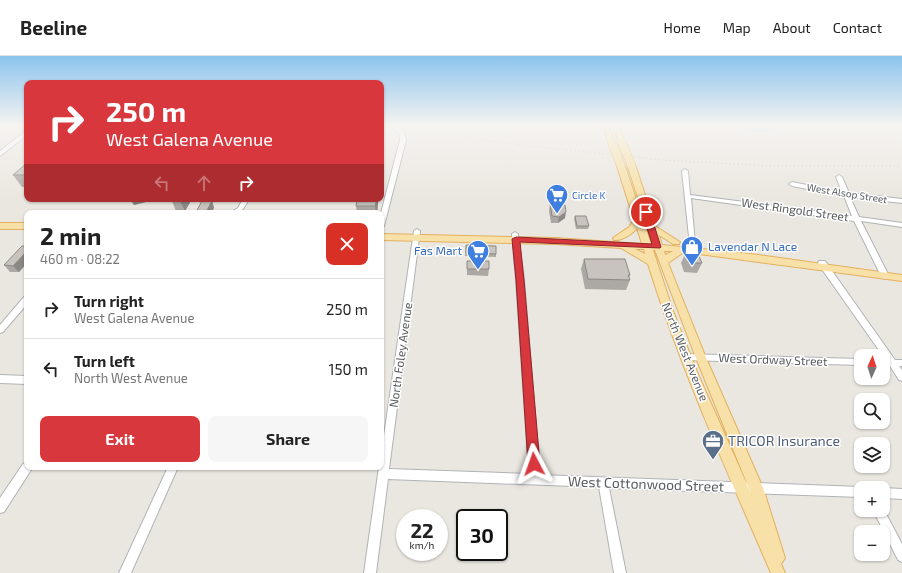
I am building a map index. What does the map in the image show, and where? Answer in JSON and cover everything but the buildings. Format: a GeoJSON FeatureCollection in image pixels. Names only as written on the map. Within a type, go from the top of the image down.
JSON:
{"type":"FeatureCollection","features":[{"type":"Feature","properties":{"kind":"main road","name":"North West Avenue"},"geometry":{"type":"LineString","coordinates":[[615,150],[646,243],[657,262],[756,488],[783,573]]}},
{"type":"Feature","properties":{"kind":"main road","name":"North West Avenue"},"geometry":{"type":"LineString","coordinates":[[625,150],[656,244],[657,262],[686,357],[778,573]]}},
{"type":"Feature","properties":{"kind":"main road"},"geometry":{"type":"LineString","coordinates":[[618,241],[632,229],[638,220]]}},
{"type":"Feature","properties":{"kind":"main road"},"geometry":{"type":"LineString","coordinates":[[0,226],[24,226]]}},
{"type":"Feature","properties":{"kind":"main road"},"geometry":{"type":"LineString","coordinates":[[651,227],[684,245]]}},
{"type":"Feature","properties":{"kind":"main road"},"geometry":{"type":"LineString","coordinates":[[384,231],[417,234],[515,236],[684,245],[902,278]]}},
{"type":"Feature","properties":{"kind":"main road"},"geometry":{"type":"LineString","coordinates":[[0,232],[24,232]]}},
{"type":"Feature","properties":{"kind":"main road"},"geometry":{"type":"LineString","coordinates":[[384,237],[417,234]]}},
{"type":"Feature","properties":{"kind":"main road"},"geometry":{"type":"LineString","coordinates":[[618,241],[657,262],[669,257],[684,245]]}},
{"type":"Feature","properties":{"kind":"street"},"geometry":{"type":"LineString","coordinates":[[384,214],[400,150]]}},
{"type":"Feature","properties":{"kind":"street"},"geometry":{"type":"LineString","coordinates":[[684,245],[687,196],[685,171]]}},
{"type":"Feature","properties":{"kind":"street"},"geometry":{"type":"LineString","coordinates":[[839,177],[856,218],[885,276]]}},
{"type":"Feature","properties":{"kind":"street","name":"West Alsop Street"},"geometry":{"type":"LineString","coordinates":[[792,184],[845,194],[902,201]]}},
{"type":"Feature","properties":{"kind":"street","name":"West Ringold Street"},"geometry":{"type":"LineString","coordinates":[[687,196],[902,225]]}},
{"type":"Feature","properties":{"kind":"street"},"geometry":{"type":"LineString","coordinates":[[238,210],[244,202]]}},
{"type":"Feature","properties":{"kind":"street","name":"North Foley Avenue"},"geometry":{"type":"LineString","coordinates":[[370,573],[417,234]]}},
{"type":"Feature","properties":{"kind":"street"},"geometry":{"type":"LineString","coordinates":[[515,236],[520,280],[535,479]]}},
{"type":"Feature","properties":{"kind":"street"},"geometry":{"type":"LineString","coordinates":[[824,266],[879,349]]}},
{"type":"Feature","properties":{"kind":"street"},"geometry":{"type":"LineString","coordinates":[[0,330],[24,302]]}},
{"type":"Feature","properties":{"kind":"street","name":"West Ordway Street"},"geometry":{"type":"LineString","coordinates":[[686,357],[854,362]]}},
{"type":"Feature","properties":{"kind":"street"},"geometry":{"type":"LineString","coordinates":[[890,363],[902,364]]}},
{"type":"Feature","properties":{"kind":"street"},"geometry":{"type":"LineString","coordinates":[[890,365],[902,377]]}},
{"type":"Feature","properties":{"kind":"street"},"geometry":{"type":"LineString","coordinates":[[0,379],[24,380]]}},
{"type":"Feature","properties":{"kind":"street"},"geometry":{"type":"LineString","coordinates":[[0,508],[25,470]]}},
{"type":"Feature","properties":{"kind":"street"},"geometry":{"type":"LineString","coordinates":[[126,573],[171,470]]}},
{"type":"Feature","properties":{"kind":"street","name":"West Cottonwood Street"},"geometry":{"type":"LineString","coordinates":[[384,474],[854,492]]}},
{"type":"Feature","properties":{"kind":"street"},"geometry":{"type":"LineString","coordinates":[[603,482],[620,573]]}},
{"type":"Feature","properties":{"kind":"street"},"geometry":{"type":"LineString","coordinates":[[890,493],[902,494]]}},
{"type":"Feature","properties":{"kind":"street"},"geometry":{"type":"LineString","coordinates":[[882,517],[902,556]]}},
{"type":"Feature","properties":{"kind":"railway"},"geometry":{"type":"LineString","coordinates":[[571,150],[663,160],[773,166],[902,166]]}},
{"type":"Feature","properties":{"kind":"place","name":"Circle K"},"geometry":{"type":"Point","coordinates":[557,214]}},
{"type":"Feature","properties":{"kind":"place","name":"Lavendar N Lace"},"geometry":{"type":"Point","coordinates":[692,266]}},
{"type":"Feature","properties":{"kind":"place","name":"Fas Mart"},"geometry":{"type":"Point","coordinates":[478,270]}},
{"type":"Feature","properties":{"kind":"place","name":"TRICOR Insurance"},"geometry":{"type":"Point","coordinates":[713,460]}},
{"type":"Feature","properties":{"kind":"route"},"geometry":{"type":"LineString","coordinates":[[534,464],[516,239],[657,247],[646,212]]}}]}
